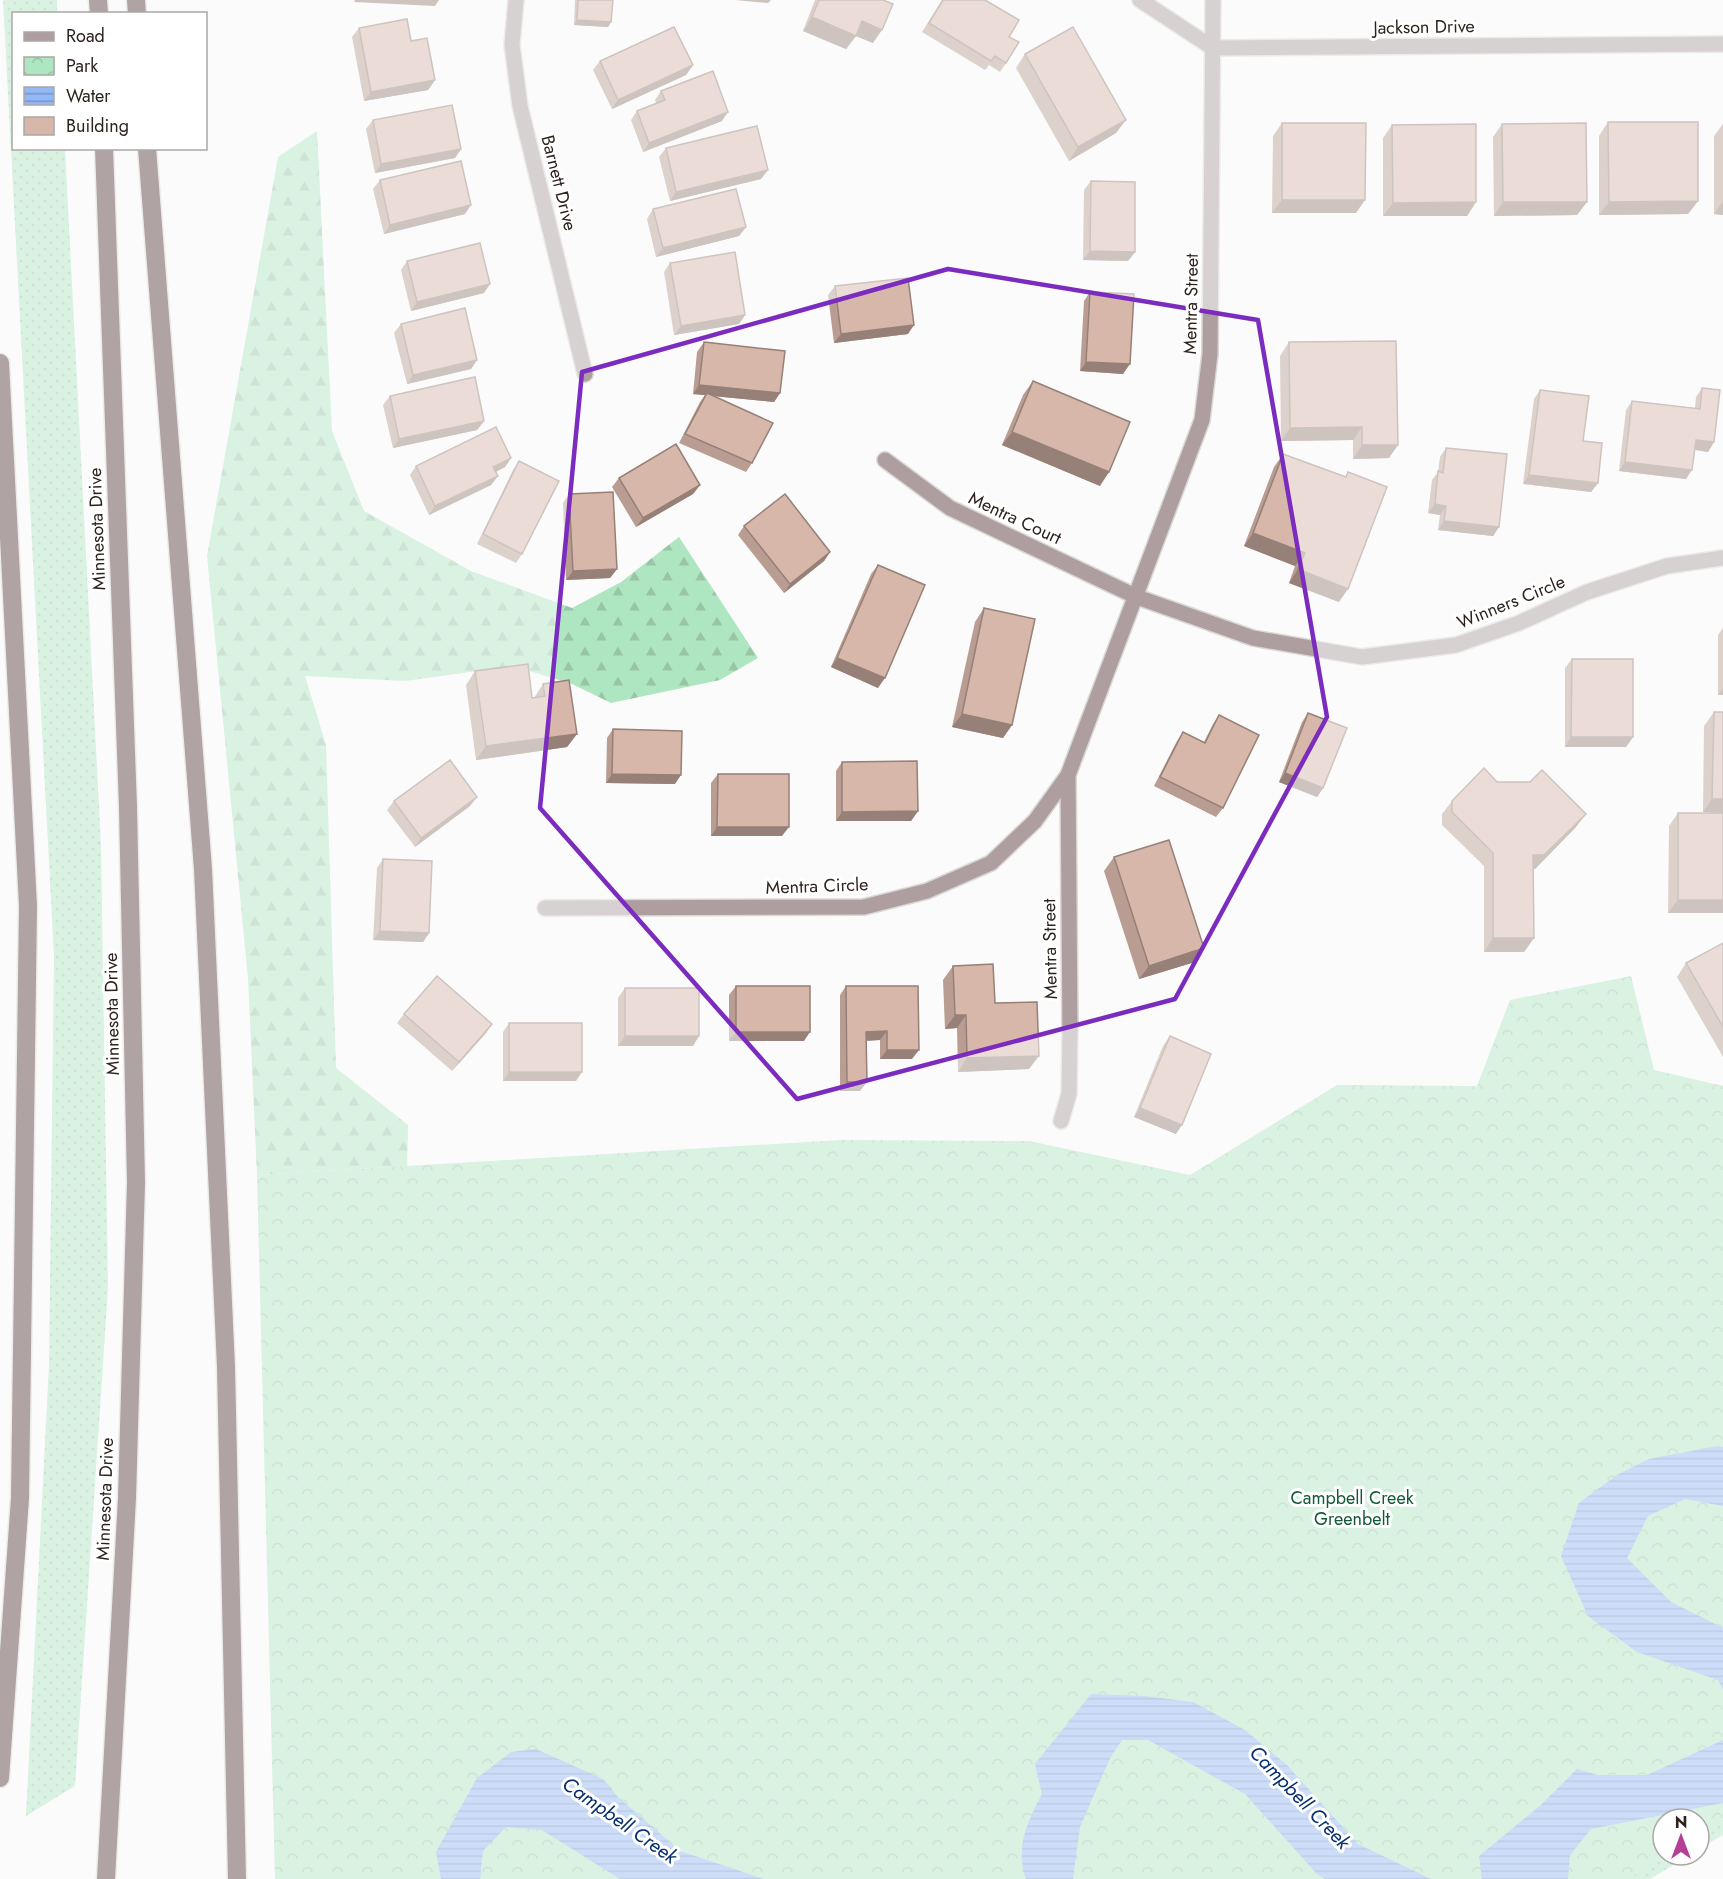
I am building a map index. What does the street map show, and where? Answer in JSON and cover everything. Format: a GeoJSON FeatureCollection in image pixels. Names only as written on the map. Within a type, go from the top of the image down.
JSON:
{"type":"FeatureCollection","features":[{"type":"Feature","properties":{"kind":"highway","name":"Minnesota Drive"},"geometry":{"type":"LineString","coordinates":[[104,150],[127,795],[136,1182],[127,1498],[106,1879]]}},
{"type":"Feature","properties":{"kind":"highway"},"geometry":{"type":"LineString","coordinates":[[147,150],[203,868],[226,1366],[237,1879]]}},
{"type":"Feature","properties":{"kind":"highway"},"geometry":{"type":"LineString","coordinates":[[0,363],[28,906],[20,1498],[0,1778]]}},
{"type":"Feature","properties":{"kind":"street","name":"Barnett Drive"},"geometry":{"type":"LineString","coordinates":[[516,0],[512,45],[520,106],[585,374]]}},
{"type":"Feature","properties":{"kind":"street"},"geometry":{"type":"LineString","coordinates":[[1140,0],[1213,48]]}},
{"type":"Feature","properties":{"kind":"street","name":"Mentra Street"},"geometry":{"type":"LineString","coordinates":[[1137,597],[1202,420],[1210,354],[1213,0]]}},
{"type":"Feature","properties":{"kind":"street","name":"Jackson Drive"},"geometry":{"type":"LineString","coordinates":[[1213,48],[1723,44]]}},
{"type":"Feature","properties":{"kind":"street","name":"Mentra Court"},"geometry":{"type":"LineString","coordinates":[[885,460],[950,508],[1137,597]]}},
{"type":"Feature","properties":{"kind":"street","name":"Winners Circle"},"geometry":{"type":"LineString","coordinates":[[1137,597],[1254,638],[1362,657],[1456,645],[1519,623],[1587,592],[1667,566],[1723,558]]}},
{"type":"Feature","properties":{"kind":"street","name":"Mentra Circle"},"geometry":{"type":"LineString","coordinates":[[544,908],[864,907],[927,891],[991,863],[1035,821],[1068,775],[1137,597]]}},
{"type":"Feature","properties":{"kind":"street","name":"Mentra Street"},"geometry":{"type":"LineString","coordinates":[[1061,1121],[1069,1094],[1070,1072],[1068,775]]}},
{"type":"Feature","properties":{"kind":"highlighted area"},"geometry":{"type":"Polygon","coordinates":[[[948,269],[1258,320],[1327,717],[1175,999],[797,1099],[540,808],[582,372],[948,269]]]}},
{"type":"Feature","properties":{"kind":"green space"},"geometry":{"type":"Polygon","coordinates":[[[3,0],[57,0],[57,12],[12,12],[12,150],[65,150],[101,845],[108,1288],[75,1786],[26,1816],[49,1364],[54,956],[3,0]]]}},
{"type":"Feature","properties":{"kind":"green space"},"geometry":{"type":"Polygon","coordinates":[[[317,131],[332,431],[364,511],[471,571],[572,608],[621,582],[679,537],[758,658],[720,680],[611,703],[572,684],[513,666],[405,681],[305,676],[326,745],[336,1068],[408,1125],[407,1166],[257,1175],[248,978],[207,556],[278,157],[317,131]]]}},
{"type":"Feature","properties":{"kind":"green space","name":"Campbell Creek Greenbelt"},"geometry":{"type":"Polygon","coordinates":[[[1631,976],[1654,1070],[1723,1086],[1723,1824],[1711,1831],[1711,1807],[1651,1807],[1651,1866],[1628,1879],[275,1879],[257,1175],[841,1140],[1029,1141],[1190,1175],[1337,1085],[1477,1086],[1510,1000],[1631,976]]]}},
{"type":"Feature","properties":{"kind":"green space"},"geometry":{"type":"Polygon","coordinates":[[[1723,1803],[1723,1835],[1711,1842],[1711,1807],[1700,1807],[1723,1803]]]}},
{"type":"Feature","properties":{"kind":"green space"},"geometry":{"type":"Polygon","coordinates":[[[1651,1823],[1651,1867],[1670,1867],[1650,1879],[1572,1879],[1578,1855],[1651,1823]]]}},
{"type":"Feature","properties":{"kind":"water"},"geometry":{"type":"Polygon","coordinates":[[[1723,1447],[1723,1506],[1685,1499],[1648,1516],[1627,1558],[1671,1602],[1723,1628],[1723,1689],[1718,1680],[1637,1652],[1588,1616],[1561,1556],[1579,1503],[1617,1475],[1649,1459],[1723,1447]]]}},
{"type":"Feature","properties":{"kind":"water","name":"Campbell Creek"},"geometry":{"type":"Polygon","coordinates":[[[1091,1694],[1144,1696],[1193,1702],[1245,1730],[1287,1765],[1358,1844],[1431,1879],[1325,1879],[1317,1874],[1245,1794],[1148,1740],[1122,1740],[1110,1758],[1080,1827],[1073,1879],[1026,1879],[1022,1857],[1024,1835],[1042,1794],[1035,1764],[1091,1694]]]}},
{"type":"Feature","properties":{"kind":"water"},"geometry":{"type":"Polygon","coordinates":[[[1723,1740],[1723,1803],[1703,1807],[1651,1807],[1651,1817],[1591,1829],[1570,1855],[1568,1879],[1482,1879],[1479,1856],[1541,1805],[1577,1769],[1598,1775],[1647,1775],[1723,1740]]]}},
{"type":"Feature","properties":{"kind":"water","name":"Campbell Creek"},"geometry":{"type":"Polygon","coordinates":[[[536,1749],[603,1779],[618,1797],[680,1851],[764,1879],[620,1879],[542,1830],[506,1827],[483,1851],[480,1879],[441,1879],[436,1852],[477,1778],[511,1752],[536,1749]]]}},
{"type":"Feature","properties":{"kind":"building"},"geometry":{"type":"Polygon","coordinates":[[[578,0],[613,0],[611,22],[577,20],[578,0]]]}},
{"type":"Feature","properties":{"kind":"building"},"geometry":{"type":"Polygon","coordinates":[[[819,0],[883,0],[893,4],[882,30],[862,21],[856,36],[812,17],[819,0]]]}},
{"type":"Feature","properties":{"kind":"building"},"geometry":{"type":"Polygon","coordinates":[[[943,0],[985,0],[1019,20],[1009,37],[1019,42],[1006,63],[995,56],[991,61],[929,23],[943,0]]]}},
{"type":"Feature","properties":{"kind":"building"},"geometry":{"type":"Polygon","coordinates":[[[407,19],[411,41],[427,38],[435,80],[371,92],[359,28],[407,19]]]}},
{"type":"Feature","properties":{"kind":"building"},"geometry":{"type":"Polygon","coordinates":[[[674,27],[693,65],[618,100],[600,61],[674,27]]]}},
{"type":"Feature","properties":{"kind":"building"},"geometry":{"type":"Polygon","coordinates":[[[1073,27],[1126,120],[1078,147],[1025,54],[1073,27]]]}},
{"type":"Feature","properties":{"kind":"building"},"geometry":{"type":"Polygon","coordinates":[[[713,71],[728,112],[649,143],[637,111],[665,100],[661,91],[713,71]]]}},
{"type":"Feature","properties":{"kind":"building"},"geometry":{"type":"Polygon","coordinates":[[[452,105],[461,149],[381,164],[373,120],[452,105]]]}},
{"type":"Feature","properties":{"kind":"building"},"geometry":{"type":"Polygon","coordinates":[[[1608,122],[1698,122],[1698,201],[1609,202],[1608,122]]]}},
{"type":"Feature","properties":{"kind":"building"},"geometry":{"type":"Polygon","coordinates":[[[1282,123],[1366,123],[1365,200],[1282,200],[1282,123]]]}},
{"type":"Feature","properties":{"kind":"building"},"geometry":{"type":"Polygon","coordinates":[[[1586,123],[1587,202],[1503,202],[1502,124],[1586,123]]]}},
{"type":"Feature","properties":{"kind":"building"},"geometry":{"type":"Polygon","coordinates":[[[1476,124],[1476,202],[1393,203],[1392,125],[1476,124]]]}},
{"type":"Feature","properties":{"kind":"building"},"geometry":{"type":"Polygon","coordinates":[[[757,126],[768,170],[676,192],[666,148],[757,126]]]}},
{"type":"Feature","properties":{"kind":"building"},"geometry":{"type":"Polygon","coordinates":[[[461,161],[471,205],[390,225],[380,180],[461,161]]]}},
{"type":"Feature","properties":{"kind":"building"},"geometry":{"type":"Polygon","coordinates":[[[1091,181],[1135,182],[1135,252],[1090,251],[1091,181]]]}},
{"type":"Feature","properties":{"kind":"building"},"geometry":{"type":"Polygon","coordinates":[[[736,189],[746,227],[663,248],[653,209],[736,189]]]}},
{"type":"Feature","properties":{"kind":"building"},"geometry":{"type":"Polygon","coordinates":[[[480,243],[490,284],[417,302],[407,261],[480,243]]]}},
{"type":"Feature","properties":{"kind":"building"},"geometry":{"type":"Polygon","coordinates":[[[735,252],[745,315],[681,326],[670,263],[735,252]]]}},
{"type":"Feature","properties":{"kind":"building"},"geometry":{"type":"Polygon","coordinates":[[[908,278],[914,325],[841,334],[835,286],[908,278]]]}},
{"type":"Feature","properties":{"kind":"building"},"geometry":{"type":"Polygon","coordinates":[[[1090,292],[1134,294],[1130,364],[1086,362],[1090,292]]]}},
{"type":"Feature","properties":{"kind":"building"},"geometry":{"type":"Polygon","coordinates":[[[465,308],[477,360],[413,375],[401,324],[465,308]]]}},
{"type":"Feature","properties":{"kind":"building"},"geometry":{"type":"Polygon","coordinates":[[[1396,341],[1398,445],[1362,445],[1362,427],[1290,428],[1289,342],[1396,341]]]}},
{"type":"Feature","properties":{"kind":"building"},"geometry":{"type":"Polygon","coordinates":[[[704,342],[785,351],[780,393],[699,385],[704,342]]]}},
{"type":"Feature","properties":{"kind":"building"},"geometry":{"type":"Polygon","coordinates":[[[475,377],[484,421],[399,439],[390,396],[475,377]]]}},
{"type":"Feature","properties":{"kind":"building"},"geometry":{"type":"Polygon","coordinates":[[[1033,381],[1130,422],[1109,472],[1012,432],[1033,381]]]}},
{"type":"Feature","properties":{"kind":"building"},"geometry":{"type":"Polygon","coordinates":[[[1702,388],[1720,390],[1714,442],[1696,440],[1692,470],[1625,462],[1632,401],[1700,409],[1702,388]]]}},
{"type":"Feature","properties":{"kind":"building"},"geometry":{"type":"Polygon","coordinates":[[[1540,390],[1589,396],[1583,441],[1602,443],[1598,483],[1529,475],[1540,390]]]}},
{"type":"Feature","properties":{"kind":"building"},"geometry":{"type":"Polygon","coordinates":[[[707,393],[773,423],[752,463],[685,434],[707,393]]]}},
{"type":"Feature","properties":{"kind":"building"},"geometry":{"type":"Polygon","coordinates":[[[496,427],[511,458],[493,467],[498,476],[435,506],[416,466],[496,427]]]}},
{"type":"Feature","properties":{"kind":"building"},"geometry":{"type":"Polygon","coordinates":[[[676,444],[700,485],[643,518],[619,478],[676,444]]]}},
{"type":"Feature","properties":{"kind":"building"},"geometry":{"type":"Polygon","coordinates":[[[1446,448],[1507,454],[1499,527],[1444,521],[1446,506],[1435,504],[1438,471],[1443,473],[1446,448]]]}},
{"type":"Feature","properties":{"kind":"building"},"geometry":{"type":"Polygon","coordinates":[[[1283,454],[1346,477],[1348,472],[1387,487],[1348,589],[1298,569],[1305,553],[1253,533],[1283,454]]]}},
{"type":"Feature","properties":{"kind":"building"},"geometry":{"type":"Polygon","coordinates":[[[519,461],[559,481],[522,554],[483,534],[519,461]]]}},
{"type":"Feature","properties":{"kind":"building"},"geometry":{"type":"Polygon","coordinates":[[[613,492],[617,569],[573,571],[569,494],[613,492]]]}},
{"type":"Feature","properties":{"kind":"building"},"geometry":{"type":"Polygon","coordinates":[[[785,494],[830,552],[790,584],[744,526],[785,494]]]}},
{"type":"Feature","properties":{"kind":"building"},"geometry":{"type":"Polygon","coordinates":[[[878,565],[925,585],[885,678],[837,658],[878,565]]]}},
{"type":"Feature","properties":{"kind":"building"},"geometry":{"type":"Polygon","coordinates":[[[984,608],[1035,619],[1012,725],[962,714],[984,608]]]}},
{"type":"Feature","properties":{"kind":"building"},"geometry":{"type":"Polygon","coordinates":[[[1572,659],[1633,659],[1633,737],[1571,737],[1572,659]]]}},
{"type":"Feature","properties":{"kind":"building"},"geometry":{"type":"Polygon","coordinates":[[[528,664],[532,698],[545,696],[543,684],[569,680],[577,734],[486,746],[475,671],[528,664]]]}},
{"type":"Feature","properties":{"kind":"building"},"geometry":{"type":"Polygon","coordinates":[[[1714,712],[1723,712],[1723,799],[1712,799],[1714,712]]]}},
{"type":"Feature","properties":{"kind":"building"},"geometry":{"type":"Polygon","coordinates":[[[1308,713],[1347,728],[1323,788],[1285,773],[1308,713]]]}},
{"type":"Feature","properties":{"kind":"building"},"geometry":{"type":"Polygon","coordinates":[[[1219,715],[1259,735],[1223,808],[1160,777],[1183,732],[1205,743],[1219,715]]]}},
{"type":"Feature","properties":{"kind":"building"},"geometry":{"type":"Polygon","coordinates":[[[613,729],[682,731],[681,775],[612,774],[613,729]]]}},
{"type":"Feature","properties":{"kind":"building"},"geometry":{"type":"Polygon","coordinates":[[[450,760],[477,797],[421,838],[394,801],[450,760]]]}},
{"type":"Feature","properties":{"kind":"building"},"geometry":{"type":"Polygon","coordinates":[[[917,761],[918,811],[842,812],[842,762],[917,761]]]}},
{"type":"Feature","properties":{"kind":"building"},"geometry":{"type":"Polygon","coordinates":[[[1484,768],[1497,782],[1530,782],[1542,770],[1586,814],[1544,855],[1533,855],[1534,938],[1493,938],[1493,853],[1452,812],[1452,801],[1484,768]]]}},
{"type":"Feature","properties":{"kind":"building"},"geometry":{"type":"Polygon","coordinates":[[[718,774],[789,774],[789,827],[717,827],[718,774]]]}},
{"type":"Feature","properties":{"kind":"building"},"geometry":{"type":"Polygon","coordinates":[[[1678,813],[1723,813],[1723,900],[1678,900],[1678,813]]]}},
{"type":"Feature","properties":{"kind":"building"},"geometry":{"type":"Polygon","coordinates":[[[1169,840],[1204,948],[1149,966],[1114,857],[1169,840]]]}},
{"type":"Feature","properties":{"kind":"building"},"geometry":{"type":"Polygon","coordinates":[[[383,859],[432,861],[429,933],[380,931],[383,859]]]}},
{"type":"Feature","properties":{"kind":"building"},"geometry":{"type":"Polygon","coordinates":[[[1723,943],[1723,1027],[1686,963],[1723,943]]]}},
{"type":"Feature","properties":{"kind":"building"},"geometry":{"type":"Polygon","coordinates":[[[993,964],[995,1003],[1037,1002],[1039,1056],[967,1058],[966,1015],[955,1015],[953,966],[993,964]]]}},
{"type":"Feature","properties":{"kind":"building"},"geometry":{"type":"Polygon","coordinates":[[[437,976],[492,1024],[459,1062],[404,1014],[437,976]]]}},
{"type":"Feature","properties":{"kind":"building"},"geometry":{"type":"Polygon","coordinates":[[[736,986],[810,986],[810,1032],[736,1032],[736,986]]]}},
{"type":"Feature","properties":{"kind":"building"},"geometry":{"type":"Polygon","coordinates":[[[846,986],[918,986],[919,1050],[887,1050],[887,1031],[866,1032],[867,1082],[847,1082],[846,986]]]}},
{"type":"Feature","properties":{"kind":"building"},"geometry":{"type":"Polygon","coordinates":[[[625,988],[699,988],[699,1036],[625,1036],[625,988]]]}},
{"type":"Feature","properties":{"kind":"building"},"geometry":{"type":"Polygon","coordinates":[[[509,1023],[582,1023],[582,1072],[509,1072],[509,1023]]]}},
{"type":"Feature","properties":{"kind":"building"},"geometry":{"type":"Polygon","coordinates":[[[1170,1036],[1211,1054],[1182,1125],[1140,1108],[1170,1036]]]}}]}
